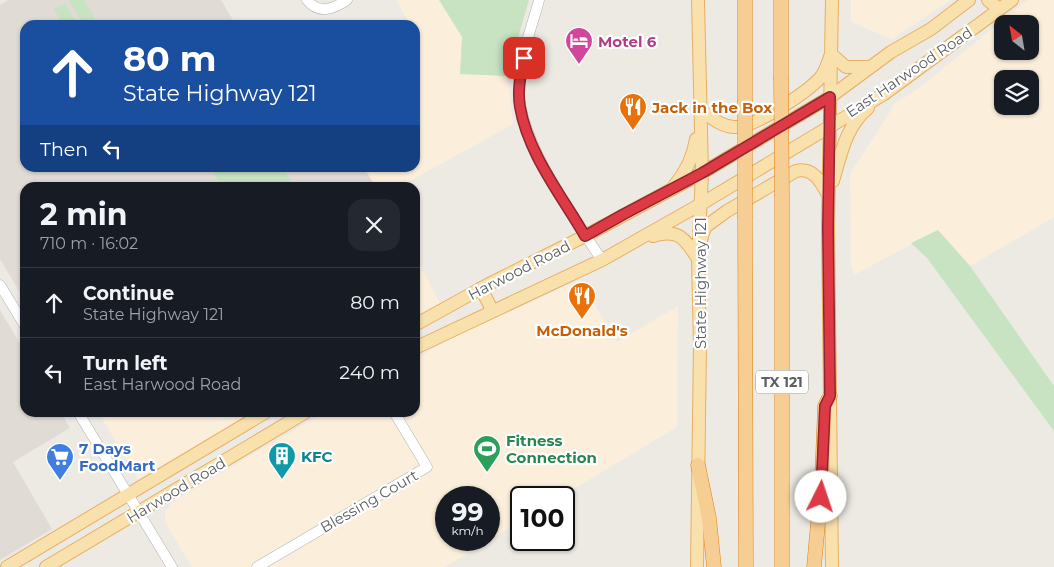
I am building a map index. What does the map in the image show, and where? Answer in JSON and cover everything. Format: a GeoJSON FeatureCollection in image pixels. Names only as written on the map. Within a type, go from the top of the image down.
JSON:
{"type":"FeatureCollection","features":[{"type":"Feature","properties":{"kind":"highway","name":"TX 121"},"geometry":{"type":"LineString","coordinates":[[745,0],[746,567]]}},
{"type":"Feature","properties":{"kind":"highway","name":"TX 121"},"geometry":{"type":"LineString","coordinates":[[781,0],[782,567]]}},
{"type":"Feature","properties":{"kind":"highway"},"geometry":{"type":"LineString","coordinates":[[814,567],[822,479],[825,406],[830,396]]}},
{"type":"Feature","properties":{"kind":"highway"},"geometry":{"type":"LineString","coordinates":[[698,465],[709,518],[714,567]]}},
{"type":"Feature","properties":{"kind":"main road","name":"State Highway 121"},"geometry":{"type":"LineString","coordinates":[[697,567],[700,345],[698,259],[702,173],[698,0]]}},
{"type":"Feature","properties":{"kind":"main road"},"geometry":{"type":"LineString","coordinates":[[832,0],[828,195],[832,567]]}},
{"type":"Feature","properties":{"kind":"main road","name":"East Harwood Road"},"geometry":{"type":"LineString","coordinates":[[702,173],[830,97],[870,67],[931,28],[969,0]]}},
{"type":"Feature","properties":{"kind":"main road"},"geometry":{"type":"LineString","coordinates":[[988,0],[999,9]]}},
{"type":"Feature","properties":{"kind":"main road","name":"East Harwood Road"},"geometry":{"type":"LineString","coordinates":[[701,204],[884,94],[1012,0]]}},
{"type":"Feature","properties":{"kind":"main road"},"geometry":{"type":"LineString","coordinates":[[672,188],[683,174],[694,154],[701,110],[724,126],[737,128],[756,121],[822,77],[832,54]]}},
{"type":"Feature","properties":{"kind":"main road"},"geometry":{"type":"LineString","coordinates":[[832,54],[846,67],[870,67]]}},
{"type":"Feature","properties":{"kind":"main road"},"geometry":{"type":"LineString","coordinates":[[828,195],[847,136],[859,116],[884,94]]}},
{"type":"Feature","properties":{"kind":"main road"},"geometry":{"type":"LineString","coordinates":[[698,259],[706,227],[727,211],[796,171],[802,169],[811,172],[820,180],[828,195]]}},
{"type":"Feature","properties":{"kind":"main road","name":"Harwood Road"},"geometry":{"type":"LineString","coordinates":[[420,322],[481,288],[585,236],[702,173]]}},
{"type":"Feature","properties":{"kind":"main road","name":"Harwood Road"},"geometry":{"type":"LineString","coordinates":[[420,346],[492,310],[602,260],[701,204]]}},
{"type":"Feature","properties":{"kind":"main road"},"geometry":{"type":"LineString","coordinates":[[638,240],[665,232],[676,234],[686,240],[698,259]]}},
{"type":"Feature","properties":{"kind":"main road"},"geometry":{"type":"LineString","coordinates":[[481,288],[492,310]]}},
{"type":"Feature","properties":{"kind":"main road","name":"Harwood Road"},"geometry":{"type":"LineString","coordinates":[[7,567],[258,417]]}},
{"type":"Feature","properties":{"kind":"main road","name":"Harwood Road"},"geometry":{"type":"LineString","coordinates":[[46,567],[298,417]]}},
{"type":"Feature","properties":{"kind":"main road"},"geometry":{"type":"LineString","coordinates":[[254,420],[259,440]]}},
{"type":"Feature","properties":{"kind":"main road"},"geometry":{"type":"LineString","coordinates":[[35,550],[46,567]]}},
{"type":"Feature","properties":{"kind":"street"},"geometry":{"type":"LineString","coordinates":[[307,0],[314,8],[324,10],[333,8],[347,0]]}},
{"type":"Feature","properties":{"kind":"street"},"geometry":{"type":"LineString","coordinates":[[539,0],[521,72],[519,87],[520,107],[535,151],[585,236],[602,260]]}},
{"type":"Feature","properties":{"kind":"street"},"geometry":{"type":"LineString","coordinates":[[0,285],[20,318]]}},
{"type":"Feature","properties":{"kind":"street"},"geometry":{"type":"LineString","coordinates":[[81,417],[172,567]]}},
{"type":"Feature","properties":{"kind":"street","name":"Blessing Court"},"geometry":{"type":"LineString","coordinates":[[257,567],[426,467],[397,417]]}},
{"type":"Feature","properties":{"kind":"shaded area"},"geometry":{"type":"Polygon","coordinates":[[[8,0],[221,0],[233,20],[20,20],[20,172],[367,172],[373,182],[20,182],[20,293],[0,259],[0,5],[8,0]]]}},
{"type":"Feature","properties":{"kind":"shaded area"},"geometry":{"type":"Polygon","coordinates":[[[396,0],[439,0],[462,37],[460,74],[507,76],[513,124],[408,182],[373,182],[367,172],[420,172],[420,20],[407,20],[396,0]]]}},
{"type":"Feature","properties":{"kind":"shaded area"},"geometry":{"type":"Polygon","coordinates":[[[851,0],[951,0],[892,39],[851,22],[851,0]]]}},
{"type":"Feature","properties":{"kind":"shaded area"},"geometry":{"type":"Polygon","coordinates":[[[1028,0],[1054,0],[1054,217],[970,266],[938,230],[854,275],[851,263],[850,174],[895,104],[923,85],[994,28],[994,60],[1039,60],[1039,15],[1009,15],[1028,0]]]}},
{"type":"Feature","properties":{"kind":"shaded area"},"geometry":{"type":"Polygon","coordinates":[[[420,265],[440,303],[420,314],[420,265]]]}},
{"type":"Feature","properties":{"kind":"shaded area"},"geometry":{"type":"Polygon","coordinates":[[[580,280],[617,342],[678,306],[677,427],[575,488],[575,486],[510,486],[510,528],[500,534],[500,486],[435,486],[435,551],[471,551],[445,567],[192,567],[165,522],[165,512],[175,500],[317,417],[420,417],[420,356],[455,336],[580,280]]]}},
{"type":"Feature","properties":{"kind":"shaded area"},"geometry":{"type":"Polygon","coordinates":[[[0,310],[20,344],[20,417],[63,417],[70,428],[13,462],[52,529],[0,560],[0,310]]]}},
{"type":"Feature","properties":{"kind":"shaded area"},"geometry":{"type":"Polygon","coordinates":[[[101,417],[245,417],[138,479],[101,417]]]}},
{"type":"Feature","properties":{"kind":"green space"},"geometry":{"type":"Polygon","coordinates":[[[69,0],[84,0],[95,18],[92,20],[80,20],[69,0]]]}},
{"type":"Feature","properties":{"kind":"green space"},"geometry":{"type":"Polygon","coordinates":[[[439,0],[529,0],[507,76],[460,74],[462,37],[439,0]]]}},
{"type":"Feature","properties":{"kind":"green space"},"geometry":{"type":"Polygon","coordinates":[[[65,3],[75,20],[60,20],[54,9],[65,3]]]}},
{"type":"Feature","properties":{"kind":"green space"},"geometry":{"type":"Polygon","coordinates":[[[213,172],[286,172],[292,182],[219,182],[213,172]]]}},
{"type":"Feature","properties":{"kind":"green space"},"geometry":{"type":"Polygon","coordinates":[[[938,230],[970,266],[1054,386],[1054,431],[927,258],[911,243],[938,230]]]}},
{"type":"Feature","properties":{"kind":"place","name":"Motel 6"},"geometry":{"type":"Point","coordinates":[579,65]}},
{"type":"Feature","properties":{"kind":"place","name":"Jack in the Box"},"geometry":{"type":"Point","coordinates":[633,131]}},
{"type":"Feature","properties":{"kind":"place","name":"McDonald's"},"geometry":{"type":"Point","coordinates":[582,320]}},
{"type":"Feature","properties":{"kind":"place","name":"Fitness Connection"},"geometry":{"type":"Point","coordinates":[487,473]}},
{"type":"Feature","properties":{"kind":"place","name":"KFC"},"geometry":{"type":"Point","coordinates":[282,480]}},
{"type":"Feature","properties":{"kind":"place","name":"7 Days FoodMart"},"geometry":{"type":"Point","coordinates":[60,481]}},
{"type":"Feature","properties":{"kind":"route"},"geometry":{"type":"LineString","coordinates":[[524,58],[519,87],[520,107],[527,132],[535,151],[585,236],[702,173],[830,97],[828,228],[830,263],[830,396],[825,406],[821,497]]}}]}
